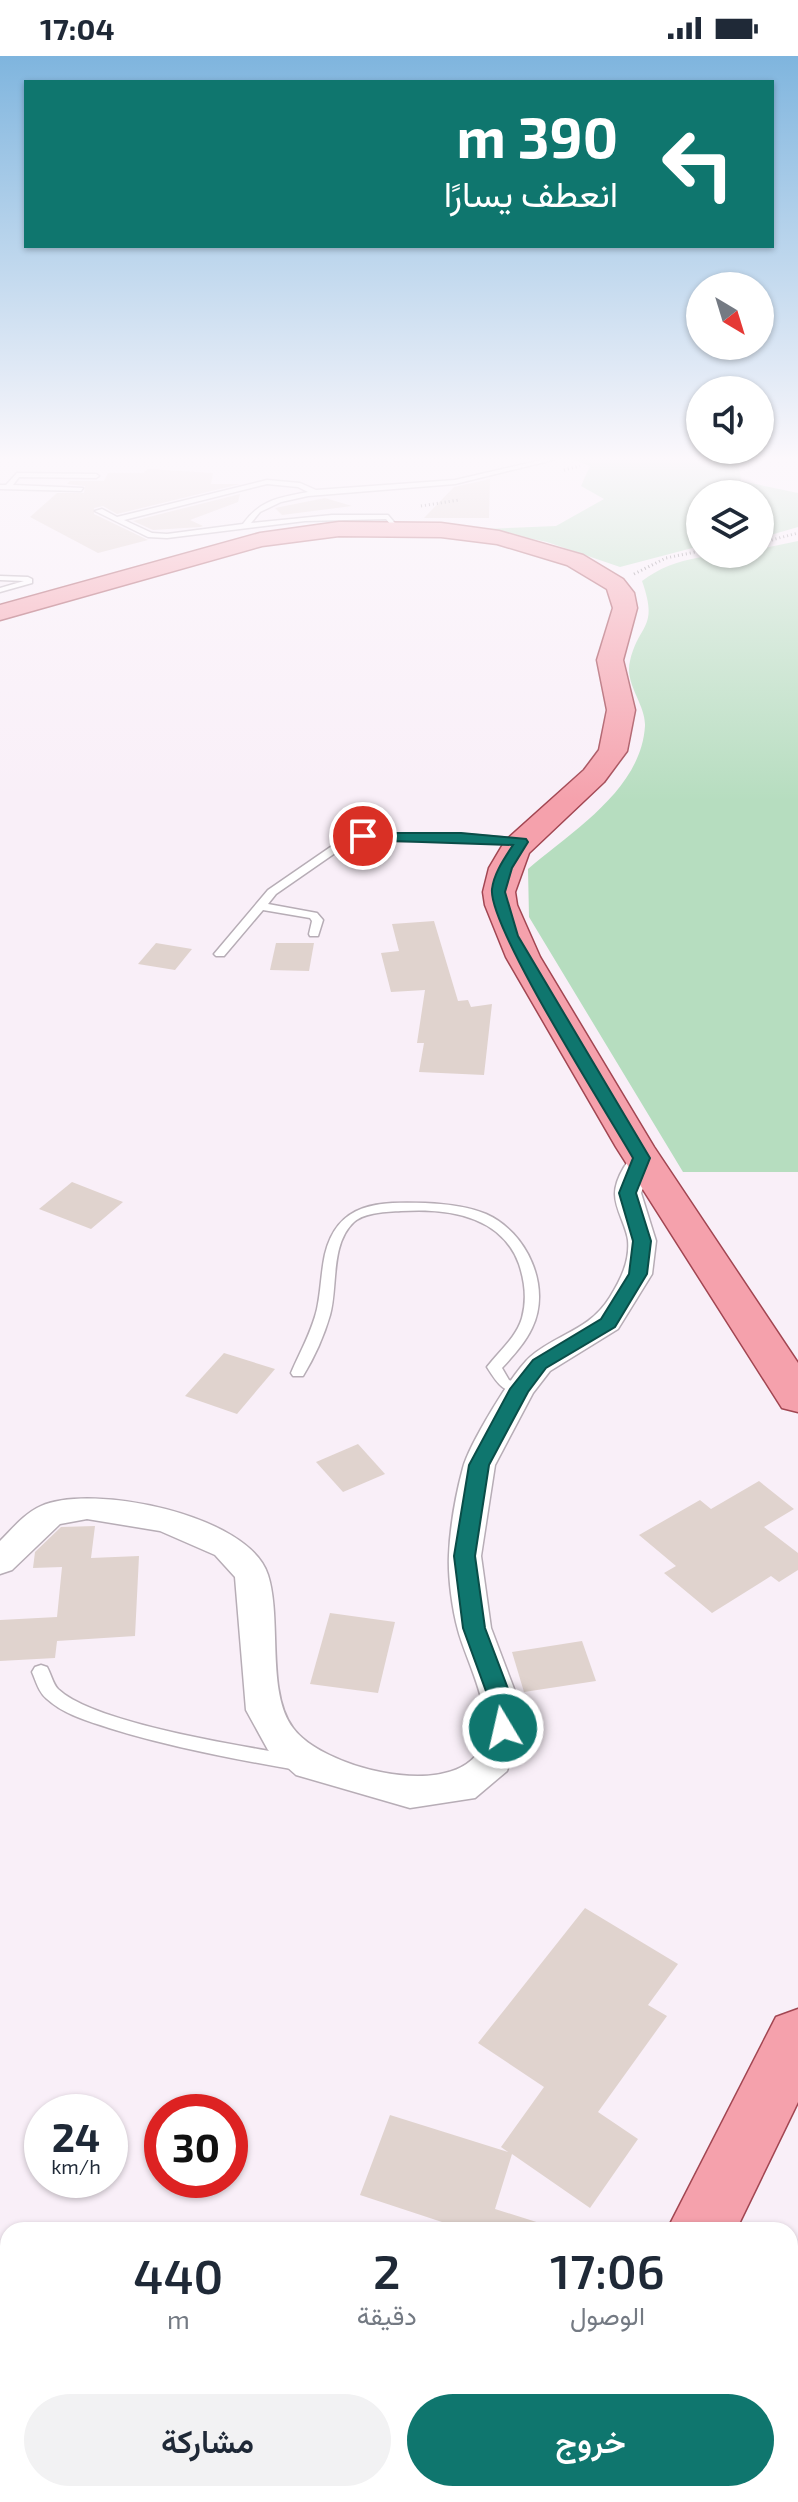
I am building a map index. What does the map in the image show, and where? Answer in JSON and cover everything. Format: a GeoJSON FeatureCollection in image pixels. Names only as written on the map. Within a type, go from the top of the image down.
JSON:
{"type":"FeatureCollection","features":[{"type":"Feature","properties":{"kind":"main road"},"geometry":{"type":"LineString","coordinates":[[0,613],[138,574]]}},
{"type":"Feature","properties":{"kind":"main road"},"geometry":{"type":"LineString","coordinates":[[600,574],[617,587],[625,608],[610,660],[621,710],[613,751],[594,776],[521,842],[505,868],[499,892],[511,936],[642,1158],[798,1397]]}},
{"type":"Feature","properties":{"kind":"main road"},"geometry":{"type":"LineString","coordinates":[[705,2222],[798,2037]]}},
{"type":"Feature","properties":{"kind":"street"},"geometry":{"type":"LineString","coordinates":[[0,1562],[33,1527],[51,1514],[87,1508],[166,1520],[227,1547],[251,1573],[257,1609],[264,1710],[281,1740],[309,1765],[410,1793],[462,1787],[494,1761],[503,1728],[498,1694],[474,1628],[465,1556],[479,1465],[520,1389],[540,1364],[608,1323],[638,1274],[642,1241],[628,1193],[642,1158]]}},
{"type":"Feature","properties":{"kind":"lane"},"geometry":{"type":"LineString","coordinates":[[0,578],[28,579],[28,583],[0,590]]}},
{"type":"Feature","properties":{"kind":"lane"},"geometry":{"type":"LineString","coordinates":[[220,954],[285,880],[356,837],[461,837],[521,842]]}},
{"type":"Feature","properties":{"kind":"lane"},"geometry":{"type":"LineString","coordinates":[[260,906],[313,915],[318,920],[314,934]]}},
{"type":"Feature","properties":{"kind":"lane"},"geometry":{"type":"LineString","coordinates":[[298,1373],[322,1316],[336,1242],[351,1219],[390,1208],[443,1208],[483,1217],[506,1234],[528,1264],[533,1292],[529,1319],[494,1367],[504,1383],[520,1389]]}},
{"type":"Feature","properties":{"kind":"lane"},"geometry":{"type":"LineString","coordinates":[[41,1672],[51,1693],[87,1713],[214,1749],[309,1765]]}},
{"type":"Feature","properties":{"kind":"path"},"geometry":{"type":"LineString","coordinates":[[617,587],[639,574]]}},
{"type":"Feature","properties":{"kind":"green space"},"geometry":{"type":"Polygon","coordinates":[[[652,574],[798,574],[798,1172],[683,1172],[529,917],[528,869],[602,807],[631,770],[641,749],[644,718],[629,669],[648,617],[642,581],[652,574]]]}},
{"type":"Feature","properties":{"kind":"building"},"geometry":{"type":"Polygon","coordinates":[[[434,921],[458,1001],[468,1000],[471,1007],[492,1004],[484,1075],[419,1072],[424,1043],[417,1043],[425,990],[391,992],[381,953],[399,951],[392,924],[434,921]]]}},
{"type":"Feature","properties":{"kind":"building"},"geometry":{"type":"Polygon","coordinates":[[[156,943],[192,949],[175,970],[138,964],[156,943]]]}},
{"type":"Feature","properties":{"kind":"building"},"geometry":{"type":"Polygon","coordinates":[[[276,943],[314,943],[309,971],[270,970],[276,943]]]}},
{"type":"Feature","properties":{"kind":"building"},"geometry":{"type":"Polygon","coordinates":[[[72,1182],[123,1202],[91,1229],[39,1209],[72,1182]]]}},
{"type":"Feature","properties":{"kind":"building"},"geometry":{"type":"Polygon","coordinates":[[[224,1353],[275,1369],[237,1414],[185,1396],[224,1353]]]}},
{"type":"Feature","properties":{"kind":"building"},"geometry":{"type":"Polygon","coordinates":[[[358,1444],[385,1474],[343,1492],[316,1462],[358,1444]]]}},
{"type":"Feature","properties":{"kind":"building"},"geometry":{"type":"Polygon","coordinates":[[[759,1481],[794,1509],[764,1527],[798,1553],[798,1570],[779,1582],[771,1576],[712,1613],[664,1573],[676,1566],[639,1535],[700,1500],[711,1509],[759,1481]]]}},
{"type":"Feature","properties":{"kind":"building"},"geometry":{"type":"Polygon","coordinates":[[[95,1526],[91,1558],[139,1556],[135,1636],[57,1641],[55,1658],[0,1661],[0,1620],[57,1617],[62,1567],[33,1568],[35,1552],[61,1527],[95,1526]]]}},
{"type":"Feature","properties":{"kind":"building"},"geometry":{"type":"Polygon","coordinates":[[[330,1613],[395,1622],[378,1693],[310,1684],[330,1613]]]}},
{"type":"Feature","properties":{"kind":"building"},"geometry":{"type":"Polygon","coordinates":[[[582,1641],[596,1681],[524,1692],[512,1652],[582,1641]]]}},
{"type":"Feature","properties":{"kind":"building"},"geometry":{"type":"Polygon","coordinates":[[[585,1908],[678,1964],[648,2005],[667,2016],[598,2112],[638,2139],[590,2208],[512,2154],[495,2209],[536,2222],[442,2222],[360,2195],[390,2115],[508,2152],[501,2147],[544,2087],[478,2043],[585,1908]]]}},
{"type":"Feature","properties":{"kind":"route"},"geometry":{"type":"LineString","coordinates":[[363,836],[461,837],[521,842],[505,868],[499,892],[511,936],[642,1158],[628,1193],[642,1241],[638,1274],[608,1323],[540,1364],[520,1389],[479,1465],[465,1556],[474,1628],[498,1694],[503,1728]]}}]}
